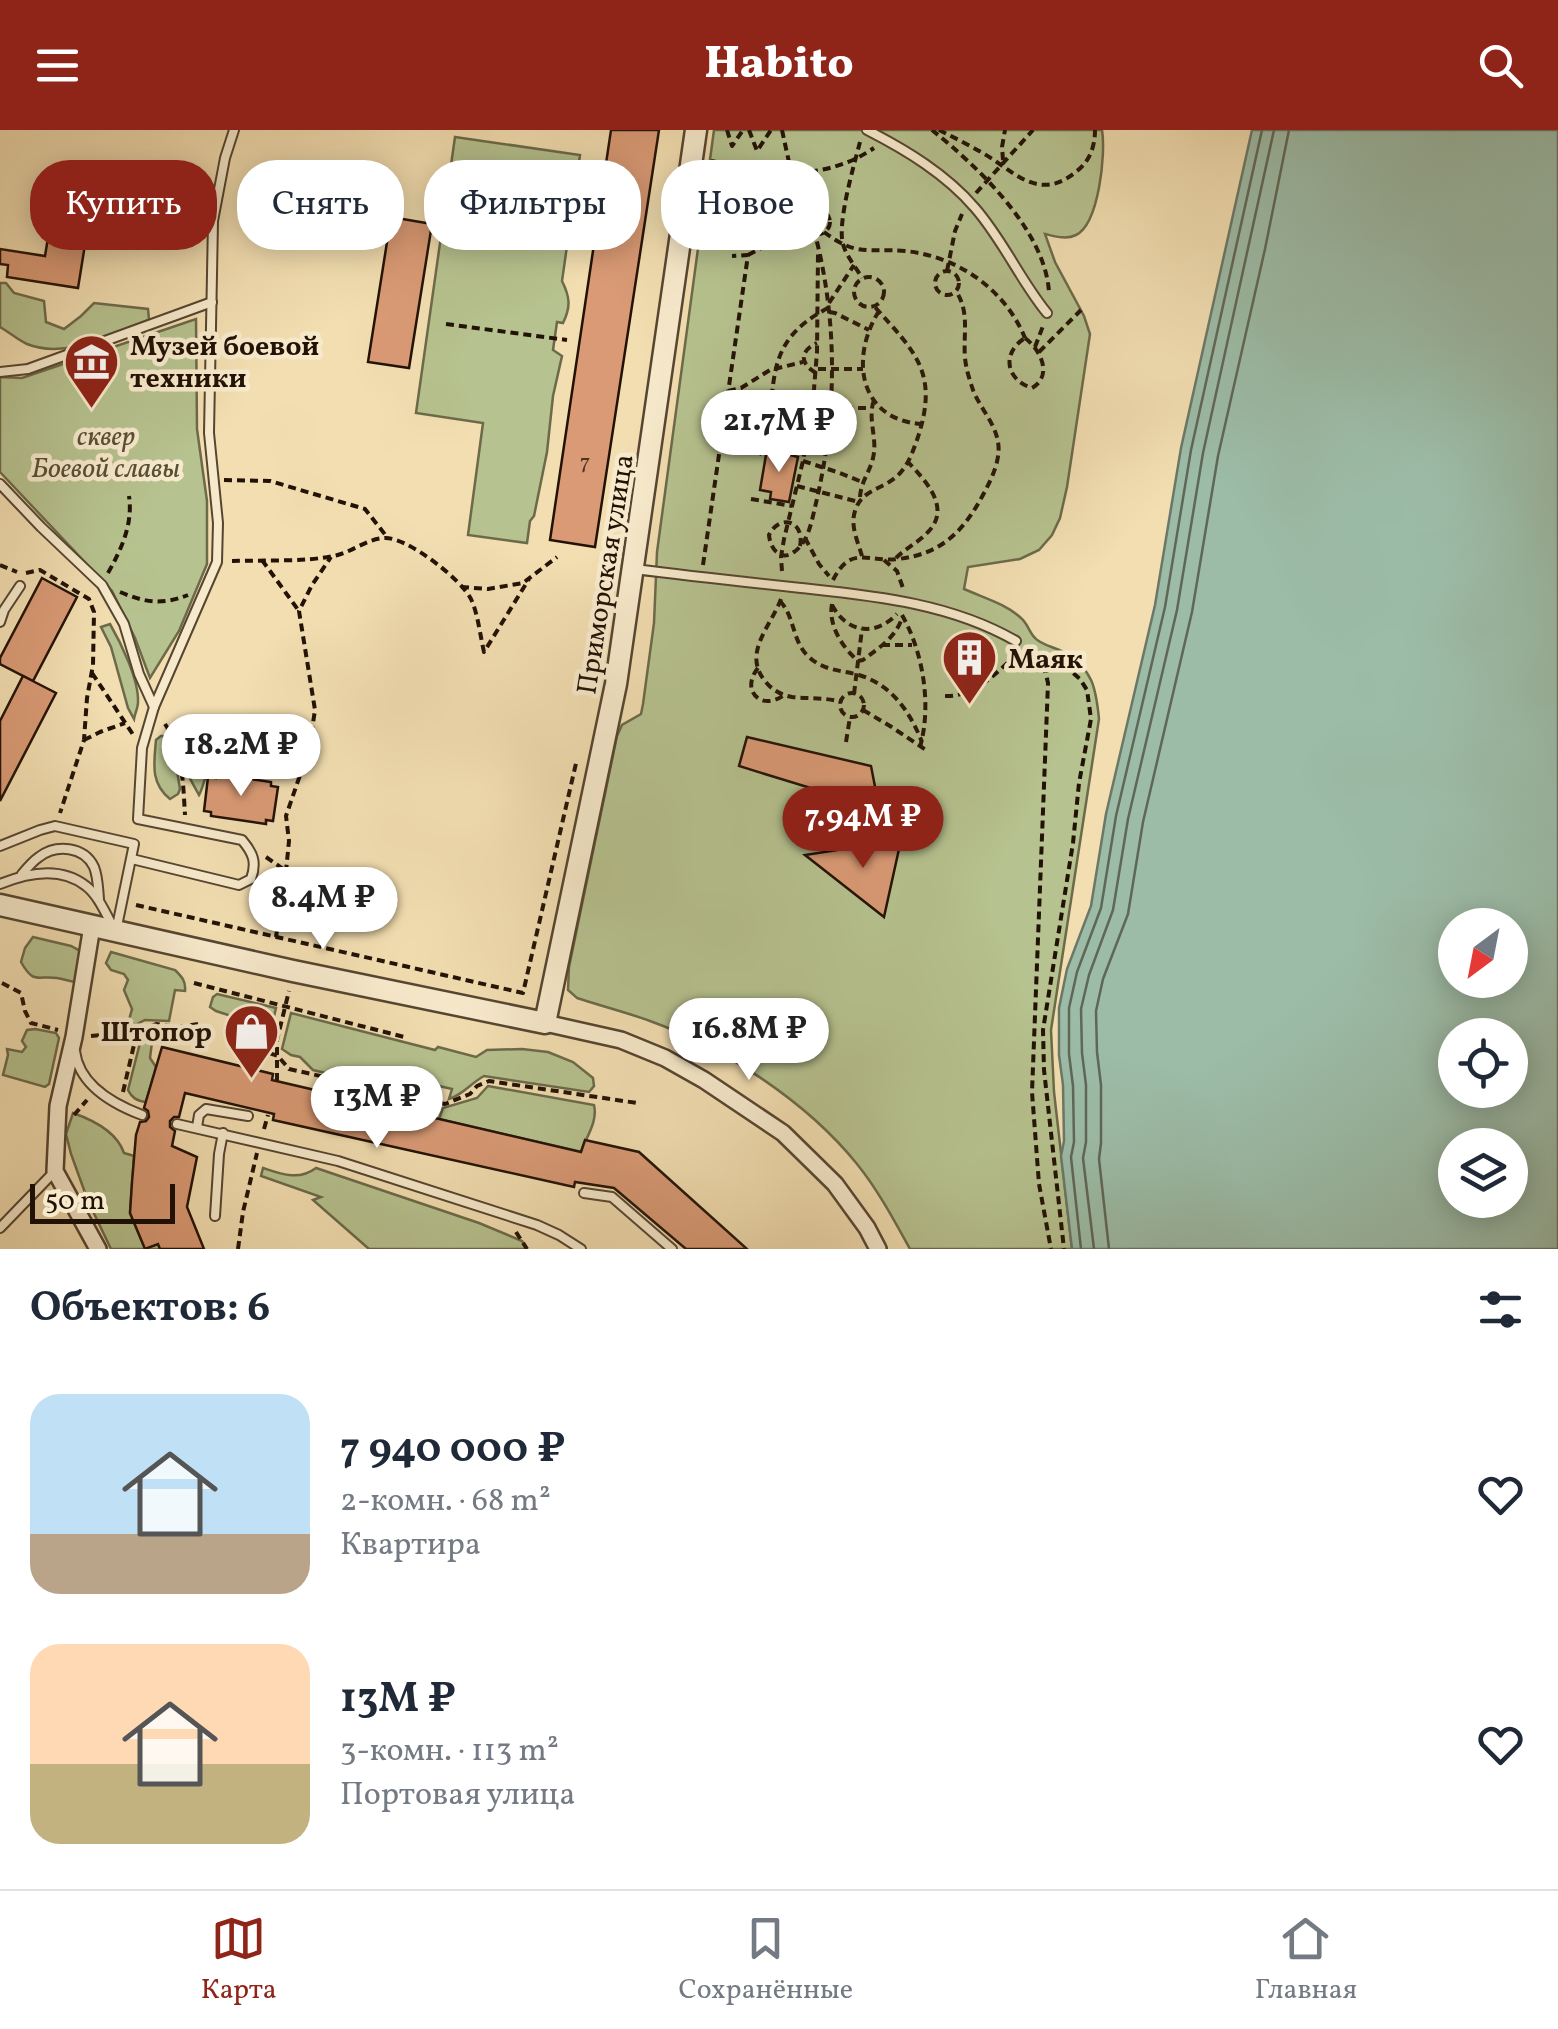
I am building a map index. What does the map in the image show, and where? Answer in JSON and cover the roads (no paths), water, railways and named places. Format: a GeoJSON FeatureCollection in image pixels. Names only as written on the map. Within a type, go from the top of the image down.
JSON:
{"type":"FeatureCollection","features":[{"type":"Feature","properties":{"kind":"street","name":"Приморская улица"},"geometry":{"type":"LineString","coordinates":[[545,1023],[605,742],[634,569],[696,130]]}},
{"type":"Feature","properties":{"kind":"street"},"geometry":{"type":"LineString","coordinates":[[0,906],[621,1040],[704,1080],[783,1133],[835,1184],[878,1249]]}},
{"type":"Feature","properties":{"kind":"street"},"geometry":{"type":"LineString","coordinates":[[92,926],[58,1106],[54,1172],[98,1249]]}},
{"type":"Feature","properties":{"kind":"lane"},"geometry":{"type":"LineString","coordinates":[[116,931],[138,819],[142,748],[154,708],[218,562],[218,523],[208,433],[213,222],[234,130]]}},
{"type":"Feature","properties":{"kind":"lane"},"geometry":{"type":"LineString","coordinates":[[864,134],[932,168],[950,182],[975,207],[1047,312]]}},
{"type":"Feature","properties":{"kind":"lane"},"geometry":{"type":"LineString","coordinates":[[0,372],[28,370],[212,302]]}},
{"type":"Feature","properties":{"kind":"lane"},"geometry":{"type":"LineString","coordinates":[[0,484],[102,585],[124,624],[154,708]]}},
{"type":"Feature","properties":{"kind":"lane"},"geometry":{"type":"LineString","coordinates":[[634,569],[923,605],[1016,640]]}},
{"type":"Feature","properties":{"kind":"lane"},"geometry":{"type":"LineString","coordinates":[[0,622],[20,586]]}},
{"type":"Feature","properties":{"kind":"lane"},"geometry":{"type":"LineString","coordinates":[[132,858],[240,885],[251,879],[255,867],[254,858],[242,840],[138,819]]}},
{"type":"Feature","properties":{"kind":"lane"},"geometry":{"type":"LineString","coordinates":[[0,846],[55,826],[134,844]]}},
{"type":"Feature","properties":{"kind":"lane"},"geometry":{"type":"LineString","coordinates":[[20,876],[54,849],[76,850],[88,856],[96,872],[100,903]]}},
{"type":"Feature","properties":{"kind":"lane"},"geometry":{"type":"LineString","coordinates":[[0,884],[38,872],[70,876],[89,887],[116,931]]}},
{"type":"Feature","properties":{"kind":"lane"},"geometry":{"type":"LineString","coordinates":[[74,1037],[76,1060],[82,1073],[100,1092],[142,1114]]}},
{"type":"Feature","properties":{"kind":"lane"},"geometry":{"type":"LineString","coordinates":[[197,1128],[199,1115],[206,1109],[248,1116]]}},
{"type":"Feature","properties":{"kind":"lane"},"geometry":{"type":"LineString","coordinates":[[177,1124],[338,1161],[537,1225],[581,1249]]}},
{"type":"Feature","properties":{"kind":"lane"},"geometry":{"type":"LineString","coordinates":[[214,1216],[223,1133]]}},
{"type":"Feature","properties":{"kind":"lane"},"geometry":{"type":"LineString","coordinates":[[0,1228],[54,1172]]}},
{"type":"Feature","properties":{"kind":"lane"},"geometry":{"type":"LineString","coordinates":[[584,1193],[612,1198],[672,1249]]}},
{"type":"Feature","properties":{"kind":"water"},"geometry":{"type":"Polygon","coordinates":[[[1252,130],[1558,130],[1558,1249],[1072,1249],[1061,1156],[1064,1141],[1059,1008],[1067,969],[1091,906],[1106,814],[1155,605],[1181,448],[1252,130]]]}},
{"type":"Feature","properties":{"kind":"place","name":"Музей боевой техники"},"geometry":{"type":"Point","coordinates":[91,410]}},
{"type":"Feature","properties":{"kind":"place","name":"Маяк"},"geometry":{"type":"Point","coordinates":[969,707]}},
{"type":"Feature","properties":{"kind":"place","name":"Штопор"},"geometry":{"type":"Point","coordinates":[251,1080]}},
{"type":"Feature","properties":{"kind":"park label","name":"сквер Боевой славы"},"geometry":{"type":"Point","coordinates":[106,451]}}]}
